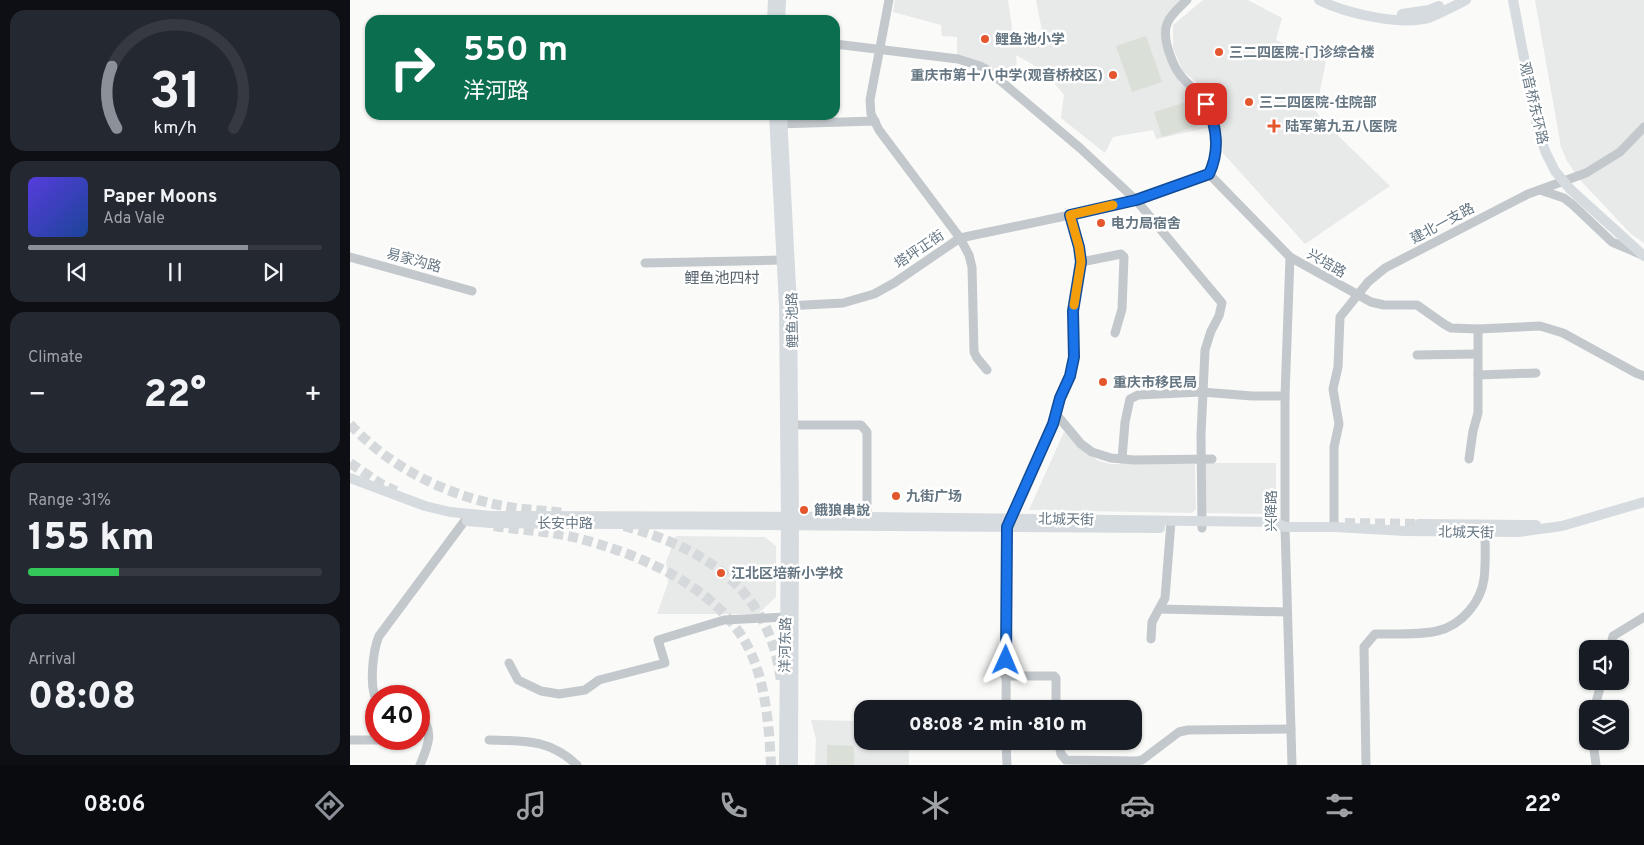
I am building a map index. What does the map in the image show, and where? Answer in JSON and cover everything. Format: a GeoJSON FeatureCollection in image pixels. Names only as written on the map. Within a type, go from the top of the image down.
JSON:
{"type":"FeatureCollection","features":[{"type":"Feature","properties":{"kind":"main road"},"geometry":{"type":"LineString","coordinates":[[772,15],[773,0]]}},
{"type":"Feature","properties":{"kind":"main road"},"geometry":{"type":"LineString","coordinates":[[780,15],[781,0]]}},
{"type":"Feature","properties":{"kind":"main road"},"geometry":{"type":"LineString","coordinates":[[1319,0],[1328,5],[1383,19],[1406,21],[1430,17],[1466,0]]}},
{"type":"Feature","properties":{"kind":"main road"},"geometry":{"type":"LineString","coordinates":[[1338,0],[1384,12],[1404,14],[1429,10],[1451,0]]}},
{"type":"Feature","properties":{"kind":"main road","name":"观音桥东环路"},"geometry":{"type":"LineString","coordinates":[[1512,1],[1538,131],[1555,171],[1570,189],[1643,254]]}},
{"type":"Feature","properties":{"kind":"main road","name":"鲤鱼池路"},"geometry":{"type":"LineString","coordinates":[[778,120],[782,260],[788,306],[790,521]]}},
{"type":"Feature","properties":{"kind":"main road","name":"鲤鱼池路"},"geometry":{"type":"LineString","coordinates":[[778,120],[794,425],[790,521]]}},
{"type":"Feature","properties":{"kind":"main road","name":"长安中路"},"geometry":{"type":"LineString","coordinates":[[350,478],[424,506],[467,518]]}},
{"type":"Feature","properties":{"kind":"main road","name":"长安中路"},"geometry":{"type":"LineString","coordinates":[[350,484],[418,511],[467,518],[570,516],[790,521]]}},
{"type":"Feature","properties":{"kind":"main road","name":"北城天街"},"geometry":{"type":"LineString","coordinates":[[790,521],[1171,525],[1274,522],[1285,527],[1334,526],[1405,531],[1536,531],[1644,502]]}},
{"type":"Feature","properties":{"kind":"main road","name":"洋河东路"},"geometry":{"type":"LineString","coordinates":[[790,521],[785,617],[791,764]]}},
{"type":"Feature","properties":{"kind":"main road","name":"洋河东路"},"geometry":{"type":"LineString","coordinates":[[790,521],[791,764]]}},
{"type":"Feature","properties":{"kind":"main road"},"geometry":{"type":"LineString","coordinates":[[1419,524],[1535,525],[1574,522]]}},
{"type":"Feature","properties":{"kind":"street"},"geometry":{"type":"LineString","coordinates":[[889,0],[870,100],[871,114],[879,130],[960,238],[970,255],[972,267],[974,352],[987,370]]}},
{"type":"Feature","properties":{"kind":"street"},"geometry":{"type":"LineString","coordinates":[[1187,0],[1176,10],[1166,24],[1165,39],[1176,70],[1199,94],[1211,114],[1216,153],[1214,164],[1209,174]]}},
{"type":"Feature","properties":{"kind":"street"},"geometry":{"type":"LineString","coordinates":[[840,45],[958,59],[989,71],[1080,148],[1136,200],[1222,303],[1219,316],[1211,331],[1205,350],[1200,459],[1202,525]]}},
{"type":"Feature","properties":{"kind":"street"},"geometry":{"type":"LineString","coordinates":[[826,120],[875,121]]}},
{"type":"Feature","properties":{"kind":"street","name":"建北一支路"},"geometry":{"type":"LineString","coordinates":[[1334,526],[1334,447],[1338,424],[1334,389],[1338,367],[1339,322],[1342,314],[1356,295],[1385,268],[1514,201],[1586,173],[1620,152],[1644,127]]}},
{"type":"Feature","properties":{"kind":"street","name":"塔坪正街"},"geometry":{"type":"LineString","coordinates":[[788,306],[844,303],[874,294],[894,283],[960,238],[1136,200],[1209,174]]}},
{"type":"Feature","properties":{"kind":"street","name":"兴培路"},"geometry":{"type":"LineString","coordinates":[[1209,174],[1290,257],[1356,295],[1377,304],[1417,305],[1451,328],[1524,326],[1552,328],[1644,376]]}},
{"type":"Feature","properties":{"kind":"street"},"geometry":{"type":"LineString","coordinates":[[1544,188],[1574,205],[1612,242],[1643,254]]}},
{"type":"Feature","properties":{"kind":"street"},"geometry":{"type":"LineString","coordinates":[[1006,700],[1008,523],[1037,461],[1056,414],[1060,398],[1070,376],[1074,357],[1073,311],[1081,262],[1070,215]]}},
{"type":"Feature","properties":{"kind":"street"},"geometry":{"type":"LineString","coordinates":[[1081,262],[1121,254],[1124,257],[1122,309],[1115,334]]}},
{"type":"Feature","properties":{"kind":"street","name":"易家沟路"},"geometry":{"type":"LineString","coordinates":[[350,257],[472,291]]}},
{"type":"Feature","properties":{"kind":"street","name":"兴降路"},"geometry":{"type":"LineString","coordinates":[[1290,257],[1284,396],[1286,612],[1292,765]]}},
{"type":"Feature","properties":{"kind":"street"},"geometry":{"type":"LineString","coordinates":[[645,263],[782,260]]}},
{"type":"Feature","properties":{"kind":"street"},"geometry":{"type":"LineString","coordinates":[[1469,459],[1478,413],[1478,328]]}},
{"type":"Feature","properties":{"kind":"street"},"geometry":{"type":"LineString","coordinates":[[1417,355],[1477,354]]}},
{"type":"Feature","properties":{"kind":"street"},"geometry":{"type":"LineString","coordinates":[[1478,376],[1536,373]]}},
{"type":"Feature","properties":{"kind":"street"},"geometry":{"type":"LineString","coordinates":[[1122,459],[1125,422],[1130,399],[1138,395],[1202,392],[1252,396],[1284,396]]}},
{"type":"Feature","properties":{"kind":"street"},"geometry":{"type":"LineString","coordinates":[[1056,414],[1075,438],[1092,452],[1111,458],[1212,459]]}},
{"type":"Feature","properties":{"kind":"street"},"geometry":{"type":"LineString","coordinates":[[794,425],[860,425],[865,428],[867,432],[867,521]]}},
{"type":"Feature","properties":{"kind":"street"},"geometry":{"type":"LineString","coordinates":[[373,685],[374,654],[379,636],[467,518]]}},
{"type":"Feature","properties":{"kind":"street"},"geometry":{"type":"LineString","coordinates":[[1152,639],[1152,622],[1165,598],[1171,525]]}},
{"type":"Feature","properties":{"kind":"street"},"geometry":{"type":"LineString","coordinates":[[1366,765],[1364,646],[1375,634],[1438,631],[1453,625],[1473,606],[1481,592],[1484,578],[1485,532]]}},
{"type":"Feature","properties":{"kind":"street"},"geometry":{"type":"LineString","coordinates":[[1160,609],[1286,612]]}},
{"type":"Feature","properties":{"kind":"street"},"geometry":{"type":"LineString","coordinates":[[509,663],[518,680],[541,691],[559,694],[585,690],[599,680],[665,663],[658,640],[724,620],[785,617]]}},
{"type":"Feature","properties":{"kind":"street"},"geometry":{"type":"LineString","coordinates":[[1612,640],[1613,636],[1644,617]]}},
{"type":"Feature","properties":{"kind":"street"},"geometry":{"type":"LineString","coordinates":[[1005,676],[1054,676],[1056,678],[1056,700]]}},
{"type":"Feature","properties":{"kind":"street"},"geometry":{"type":"LineString","coordinates":[[1060,750],[1066,760],[1137,761],[1142,760],[1179,732],[1188,730],[1291,729]]}},
{"type":"Feature","properties":{"kind":"street"},"geometry":{"type":"LineString","coordinates":[[350,740],[365,740]]}},
{"type":"Feature","properties":{"kind":"street"},"geometry":{"type":"LineString","coordinates":[[489,740],[543,744],[564,753],[577,765]]}},
{"type":"Feature","properties":{"kind":"street"},"geometry":{"type":"LineString","coordinates":[[420,765],[426,750]]}},
{"type":"Feature","properties":{"kind":"street"},"geometry":{"type":"LineString","coordinates":[[1006,750],[1007,765]]}},
{"type":"Feature","properties":{"kind":"street"},"geometry":{"type":"LineString","coordinates":[[1594,750],[1596,765]]}},
{"type":"Feature","properties":{"kind":"shaded area","name":"重庆市第十八中学(观音桥校区)"},"geometry":{"type":"Polygon","coordinates":[[[895,0],[1008,0],[1014,42],[1043,36],[1036,0],[1183,0],[1162,40],[1203,105],[1211,127],[1156,139],[1153,130],[1113,137],[1105,153],[1061,118],[1064,95],[1046,72],[1016,55],[1017,70],[1003,78],[957,55],[957,37],[942,36],[941,25],[893,12],[895,0]]]}},
{"type":"Feature","properties":{"kind":"shaded area","name":"陆军第九五八医院"},"geometry":{"type":"Polygon","coordinates":[[[1203,0],[1248,0],[1282,18],[1276,40],[1326,61],[1316,111],[1322,120],[1390,186],[1305,244],[1223,153],[1221,132],[1215,111],[1198,84],[1183,71],[1173,48],[1173,25],[1203,0]]]}},
{"type":"Feature","properties":{"kind":"shaded area"},"geometry":{"type":"Polygon","coordinates":[[[1535,0],[1644,0],[1644,243],[1631,234],[1580,180],[1567,161],[1561,147],[1535,0]]]}},
{"type":"Feature","properties":{"kind":"shaded area"},"geometry":{"type":"Polygon","coordinates":[[[1146,36],[1162,82],[1132,92],[1116,46],[1146,36]]]}},
{"type":"Feature","properties":{"kind":"shaded area"},"geometry":{"type":"Polygon","coordinates":[[[1196,99],[1204,124],[1162,137],[1154,112],[1196,99]]]}},
{"type":"Feature","properties":{"kind":"shaded area"},"geometry":{"type":"Polygon","coordinates":[[[1064,432],[1097,460],[1102,462],[1111,464],[1195,464],[1196,509],[1192,513],[1029,510],[1064,432]]]}},
{"type":"Feature","properties":{"kind":"shaded area"},"geometry":{"type":"Polygon","coordinates":[[[1204,463],[1276,463],[1276,509],[1273,513],[1269,514],[1204,513],[1204,463]]]}},
{"type":"Feature","properties":{"kind":"shaded area","name":"江北区培新小学校"},"geometry":{"type":"Polygon","coordinates":[[[676,536],[765,537],[776,546],[776,597],[758,614],[657,614],[668,583],[666,562],[676,536]]]}},
{"type":"Feature","properties":{"kind":"shaded area"},"geometry":{"type":"Polygon","coordinates":[[[811,720],[854,721],[854,750],[909,750],[909,765],[815,765],[816,739],[811,720]]]}},
{"type":"Feature","properties":{"kind":"shaded area"},"geometry":{"type":"Polygon","coordinates":[[[827,745],[854,746],[854,765],[827,765],[827,745]]]}},
{"type":"Feature","properties":{"kind":"tunnel"},"geometry":{"type":"LineString","coordinates":[[350,424],[382,453],[401,466],[440,487],[461,495],[503,506],[563,513]]}},
{"type":"Feature","properties":{"kind":"tunnel"},"geometry":{"type":"LineString","coordinates":[[350,463],[381,484],[396,491]]}},
{"type":"Feature","properties":{"kind":"tunnel"},"geometry":{"type":"LineString","coordinates":[[1345,523],[1419,524]]}},
{"type":"Feature","properties":{"kind":"tunnel"},"geometry":{"type":"LineString","coordinates":[[494,526],[573,537],[623,552],[648,562],[672,575],[695,589],[716,606],[734,625],[748,647],[759,675],[766,704],[771,765]]}},
{"type":"Feature","properties":{"kind":"tunnel"},"geometry":{"type":"LineString","coordinates":[[624,526],[682,547],[707,561],[730,578],[748,598],[764,622],[774,650],[781,682]]}},
{"type":"Feature","properties":{"kind":"slow traffic"},"geometry":{"type":"LineString","coordinates":[[1074,305],[1081,271],[1081,254],[1070,215],[1113,205]]}},
{"type":"Feature","properties":{"kind":"place","name":"鲤鱼池小学"},"geometry":{"type":"Point","coordinates":[985,39]}},
{"type":"Feature","properties":{"kind":"place","name":"三二四医院-门诊综合楼"},"geometry":{"type":"Point","coordinates":[1219,52]}},
{"type":"Feature","properties":{"kind":"place","name":"重庆市第十八中学(观音桥校区)"},"geometry":{"type":"Point","coordinates":[1113,75]}},
{"type":"Feature","properties":{"kind":"place","name":"三二四医院-住院部"},"geometry":{"type":"Point","coordinates":[1249,102]}},
{"type":"Feature","properties":{"kind":"place","name":"陆军第九五八医院"},"geometry":{"type":"Point","coordinates":[1274,126]}},
{"type":"Feature","properties":{"kind":"place","name":"电力局宿舍"},"geometry":{"type":"Point","coordinates":[1101,223]}},
{"type":"Feature","properties":{"kind":"place","name":"重庆市移民局"},"geometry":{"type":"Point","coordinates":[1103,382]}},
{"type":"Feature","properties":{"kind":"place","name":"九街广场"},"geometry":{"type":"Point","coordinates":[896,496]}},
{"type":"Feature","properties":{"kind":"place","name":"餓狼串說"},"geometry":{"type":"Point","coordinates":[804,510]}},
{"type":"Feature","properties":{"kind":"place","name":"江北区培新小学校"},"geometry":{"type":"Point","coordinates":[721,573]}},
{"type":"Feature","properties":{"kind":"district","name":"鲤鱼池四村"},"geometry":{"type":"Point","coordinates":[722,278]}},
{"type":"Feature","properties":{"kind":"route"},"geometry":{"type":"LineString","coordinates":[[1006,660],[1007,527],[1053,424],[1060,398],[1070,376],[1074,357],[1073,311],[1081,271],[1081,254],[1070,215],[1136,200],[1209,174],[1214,164],[1216,140],[1211,114],[1206,104]]}}]}
